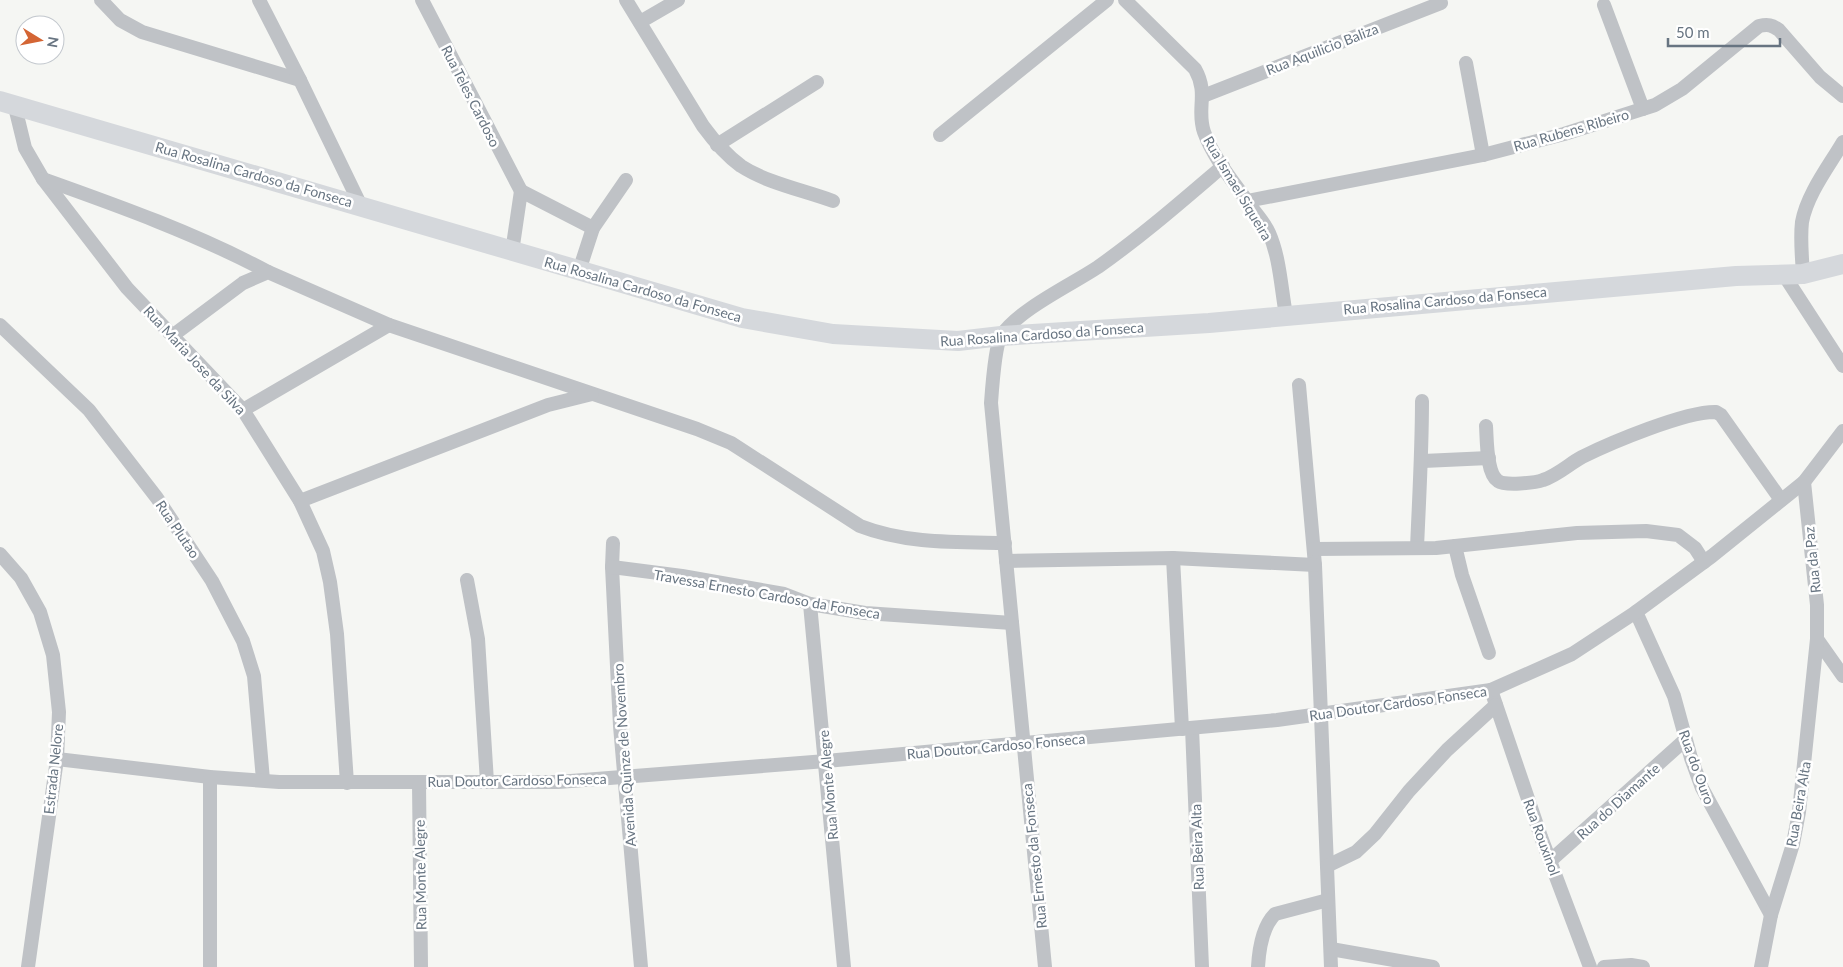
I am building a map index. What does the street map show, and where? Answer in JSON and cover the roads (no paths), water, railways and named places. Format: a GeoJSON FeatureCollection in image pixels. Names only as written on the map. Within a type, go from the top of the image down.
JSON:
{"type":"FeatureCollection","features":[{"type":"Feature","properties":{"kind":"street"},"geometry":{"type":"LineString","coordinates":[[101,0],[120,20],[142,32],[300,80]]}},
{"type":"Feature","properties":{"kind":"street"},"geometry":{"type":"LineString","coordinates":[[259,0],[360,204]]}},
{"type":"Feature","properties":{"kind":"street","name":"Rua Teles Cardoso"},"geometry":{"type":"LineString","coordinates":[[422,0],[521,191]]}},
{"type":"Feature","properties":{"kind":"street"},"geometry":{"type":"LineString","coordinates":[[626,0],[702,126],[717,145],[741,166],[767,179],[833,201]]}},
{"type":"Feature","properties":{"kind":"street"},"geometry":{"type":"LineString","coordinates":[[640,22],[678,0]]}},
{"type":"Feature","properties":{"kind":"street"},"geometry":{"type":"LineString","coordinates":[[940,135],[1107,0]]}},
{"type":"Feature","properties":{"kind":"street","name":"Rua Ismael Siqueira"},"geometry":{"type":"LineString","coordinates":[[1126,0],[1195,69],[1203,88],[1201,118],[1204,133],[1223,166],[1269,232],[1276,255],[1286,315]]}},
{"type":"Feature","properties":{"kind":"street","name":"Rua Aquilicio Baliza"},"geometry":{"type":"LineString","coordinates":[[1203,96],[1441,3]]}},
{"type":"Feature","properties":{"kind":"street"},"geometry":{"type":"LineString","coordinates":[[1604,6],[1643,109]]}},
{"type":"Feature","properties":{"kind":"street","name":"Rua Rubens Ribeiro"},"geometry":{"type":"LineString","coordinates":[[1247,202],[1483,155],[1564,134],[1655,105],[1682,90],[1759,26],[1766,24],[1773,25],[1779,30],[1814,71],[1843,96]]}},
{"type":"Feature","properties":{"kind":"street"},"geometry":{"type":"LineString","coordinates":[[1466,63],[1483,155]]}},
{"type":"Feature","properties":{"kind":"street"},"geometry":{"type":"LineString","coordinates":[[717,145],[817,82]]}},
{"type":"Feature","properties":{"kind":"street","name":"Rua Rosalina Cardoso da Fonseca"},"geometry":{"type":"LineString","coordinates":[[8,104],[360,204],[512,252],[742,318],[833,334],[958,342],[1001,336],[1210,323],[1736,276],[1794,274],[1843,264]]}},
{"type":"Feature","properties":{"kind":"street","name":"Rua Maria Jose da Silva"},"geometry":{"type":"LineString","coordinates":[[8,104],[25,148],[43,179],[128,288],[243,410],[300,501],[323,551],[330,582],[336,634],[347,783]]}},
{"type":"Feature","properties":{"kind":"street"},"geometry":{"type":"LineString","coordinates":[[1843,142],[1816,188],[1802,221],[1794,274],[1843,366]]}},
{"type":"Feature","properties":{"kind":"street"},"geometry":{"type":"LineString","coordinates":[[1001,336],[1021,317],[1048,297],[1096,268],[1147,231],[1223,166]]}},
{"type":"Feature","properties":{"kind":"street"},"geometry":{"type":"LineString","coordinates":[[43,179],[111,203],[237,255],[268,272],[389,325],[731,443],[860,526],[880,534],[938,542],[1005,544]]}},
{"type":"Feature","properties":{"kind":"street"},"geometry":{"type":"LineString","coordinates":[[579,271],[593,228],[626,180]]}},
{"type":"Feature","properties":{"kind":"street"},"geometry":{"type":"LineString","coordinates":[[512,252],[521,191],[593,228]]}},
{"type":"Feature","properties":{"kind":"street"},"geometry":{"type":"LineString","coordinates":[[172,336],[243,283],[268,272]]}},
{"type":"Feature","properties":{"kind":"street"},"geometry":{"type":"LineString","coordinates":[[243,410],[389,325]]}},
{"type":"Feature","properties":{"kind":"street","name":"Rua Plutao"},"geometry":{"type":"LineString","coordinates":[[0,326],[89,410],[157,498],[212,581],[243,641],[252,668],[257,694],[263,780]]}},
{"type":"Feature","properties":{"kind":"street","name":"Rua Ernesto da Fonseca"},"geometry":{"type":"LineString","coordinates":[[1001,336],[991,403],[1022,744],[1045,967]]}},
{"type":"Feature","properties":{"kind":"street"},"geometry":{"type":"LineString","coordinates":[[1299,385],[1315,565],[1331,967]]}},
{"type":"Feature","properties":{"kind":"street"},"geometry":{"type":"LineString","coordinates":[[300,501],[548,404],[593,394]]}},
{"type":"Feature","properties":{"kind":"street"},"geometry":{"type":"LineString","coordinates":[[1417,548],[1422,462],[1422,401]]}},
{"type":"Feature","properties":{"kind":"street"},"geometry":{"type":"LineString","coordinates":[[1486,426],[1488,458],[1497,480],[1506,483],[1535,482],[1552,476],[1581,457],[1633,435],[1675,421],[1716,412],[1721,415],[1781,500]]}},
{"type":"Feature","properties":{"kind":"street","name":"Rua Doutor Cardoso Fonseca"},"geometry":{"type":"LineString","coordinates":[[57,759],[210,777],[263,780],[347,783],[558,782],[826,761],[1187,728],[1322,714],[1491,690],[1572,654],[1636,612],[1704,562],[1804,482],[1843,431]]}},
{"type":"Feature","properties":{"kind":"street"},"geometry":{"type":"LineString","coordinates":[[1422,462],[1488,458]]}},
{"type":"Feature","properties":{"kind":"street","name":"Rua da Paz"},"geometry":{"type":"LineString","coordinates":[[1804,482],[1817,605],[1817,639]]}},
{"type":"Feature","properties":{"kind":"street"},"geometry":{"type":"LineString","coordinates":[[1314,549],[1455,546],[1577,533],[1646,531],[1678,535],[1695,548],[1704,562]]}},
{"type":"Feature","properties":{"kind":"street","name":"Avenida Quinze de Novembro"},"geometry":{"type":"LineString","coordinates":[[613,543],[612,567],[620,726],[626,777],[641,967]]}},
{"type":"Feature","properties":{"kind":"street"},"geometry":{"type":"LineString","coordinates":[[1455,546],[1462,575],[1489,653]]}},
{"type":"Feature","properties":{"kind":"street","name":"Estrada Nelore"},"geometry":{"type":"LineString","coordinates":[[0,554],[21,578],[40,612],[54,655],[59,712],[57,759],[28,967]]}},
{"type":"Feature","properties":{"kind":"street"},"geometry":{"type":"LineString","coordinates":[[1006,562],[1172,558],[1315,565]]}},
{"type":"Feature","properties":{"kind":"street","name":"Rua Beira Alta"},"geometry":{"type":"LineString","coordinates":[[1172,558],[1187,728],[1202,967]]}},
{"type":"Feature","properties":{"kind":"street","name":"Travessa Ernesto Cardoso da Fonseca"},"geometry":{"type":"LineString","coordinates":[[612,567],[682,576],[784,594],[810,604],[874,614],[1012,623]]}},
{"type":"Feature","properties":{"kind":"street"},"geometry":{"type":"LineString","coordinates":[[467,580],[478,639],[487,782]]}},
{"type":"Feature","properties":{"kind":"street","name":"Rua Monte Alegre"},"geometry":{"type":"LineString","coordinates":[[810,604],[844,967]]}},
{"type":"Feature","properties":{"kind":"street","name":"Rua do Ouro"},"geometry":{"type":"LineString","coordinates":[[1636,612],[1674,696],[1685,740],[1702,788],[1771,915]]}},
{"type":"Feature","properties":{"kind":"street"},"geometry":{"type":"LineString","coordinates":[[1817,639],[1843,676]]}},
{"type":"Feature","properties":{"kind":"street","name":"Rua Beira Alta"},"geometry":{"type":"LineString","coordinates":[[1761,967],[1771,915],[1792,844],[1799,812],[1817,639]]}},
{"type":"Feature","properties":{"kind":"street","name":"Rua Rouxinol"},"geometry":{"type":"LineString","coordinates":[[1491,690],[1550,861],[1590,967]]}},
{"type":"Feature","properties":{"kind":"street"},"geometry":{"type":"LineString","coordinates":[[1327,866],[1356,852],[1375,834],[1415,784],[1447,750],[1496,705]]}},
{"type":"Feature","properties":{"kind":"street","name":"Rua do Diamante"},"geometry":{"type":"LineString","coordinates":[[1550,861],[1685,740]]}},
{"type":"Feature","properties":{"kind":"street"},"geometry":{"type":"LineString","coordinates":[[210,777],[210,967]]}},
{"type":"Feature","properties":{"kind":"street","name":"Rua Monte Alegre"},"geometry":{"type":"LineString","coordinates":[[419,783],[421,967]]}},
{"type":"Feature","properties":{"kind":"street"},"geometry":{"type":"LineString","coordinates":[[1258,967],[1263,938],[1270,920],[1275,914],[1328,900]]}},
{"type":"Feature","properties":{"kind":"street"},"geometry":{"type":"LineString","coordinates":[[1331,949],[1432,967]]}},
{"type":"Feature","properties":{"kind":"street"},"geometry":{"type":"LineString","coordinates":[[1604,967],[1631,965],[1643,967]]}}]}
